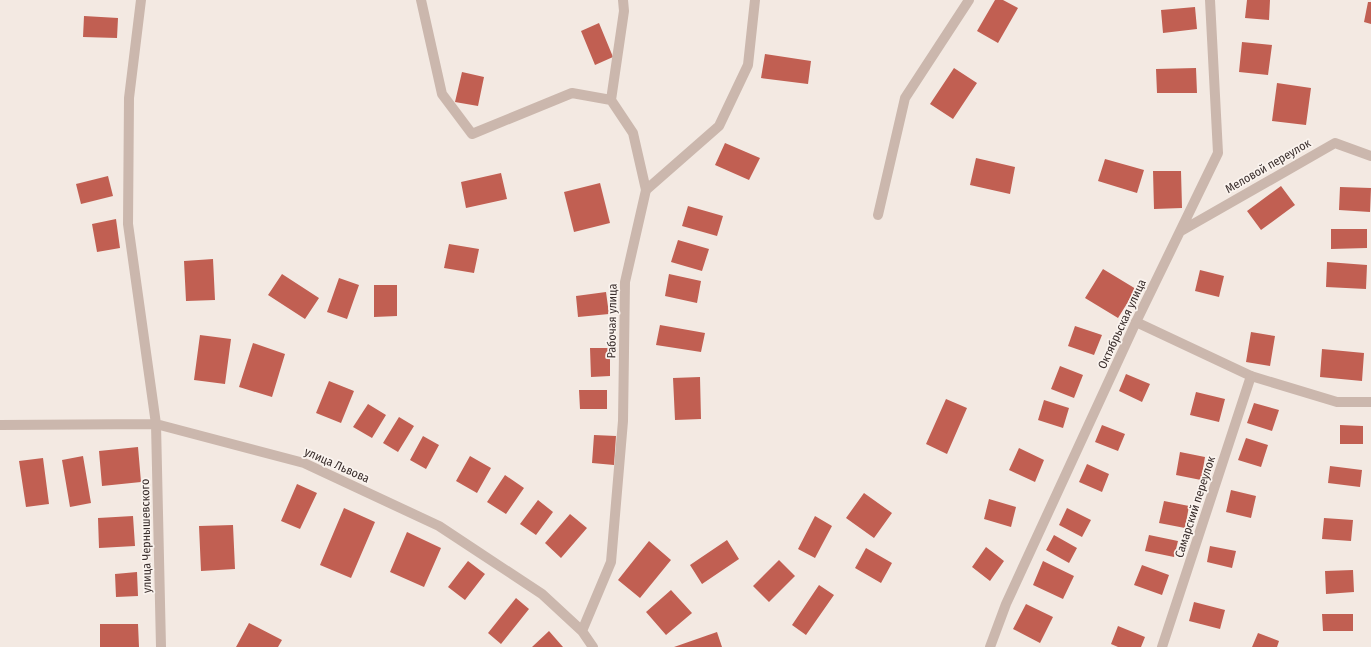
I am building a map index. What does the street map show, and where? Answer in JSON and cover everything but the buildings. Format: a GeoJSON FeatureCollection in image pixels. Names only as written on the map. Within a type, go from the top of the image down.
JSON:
{"type":"FeatureCollection","features":[{"type":"Feature","properties":{"kind":"street","name":"улица Чернышевского"},"geometry":{"type":"LineString","coordinates":[[141,0],[129,98],[128,224],[156,424],[161,647]]}},
{"type":"Feature","properties":{"kind":"street"},"geometry":{"type":"LineString","coordinates":[[421,0],[442,94],[472,134],[572,93],[611,100]]}},
{"type":"Feature","properties":{"kind":"street"},"geometry":{"type":"LineString","coordinates":[[623,0],[624,11],[611,100],[633,133],[646,190],[719,126],[748,65],[755,0]]}},
{"type":"Feature","properties":{"kind":"street"},"geometry":{"type":"LineString","coordinates":[[878,215],[905,98],[969,0]]}},
{"type":"Feature","properties":{"kind":"street","name":"Октябрьская улица"},"geometry":{"type":"LineString","coordinates":[[990,647],[1006,604],[1136,322],[1218,153],[1210,0]]}},
{"type":"Feature","properties":{"kind":"street","name":"Меловой переулок"},"geometry":{"type":"LineString","coordinates":[[1181,231],[1335,143],[1371,156]]}},
{"type":"Feature","properties":{"kind":"street","name":"Рабочая улица"},"geometry":{"type":"LineString","coordinates":[[582,631],[611,562],[623,421],[625,282],[646,190]]}},
{"type":"Feature","properties":{"kind":"street"},"geometry":{"type":"LineString","coordinates":[[1136,322],[1251,376],[1337,402],[1371,402]]}},
{"type":"Feature","properties":{"kind":"street","name":"Самарский переулок"},"geometry":{"type":"LineString","coordinates":[[1162,647],[1251,376]]}},
{"type":"Feature","properties":{"kind":"street","name":"улица Львова"},"geometry":{"type":"LineString","coordinates":[[0,425],[156,424],[304,463],[439,526],[542,594],[582,631],[593,647]]}}]}
